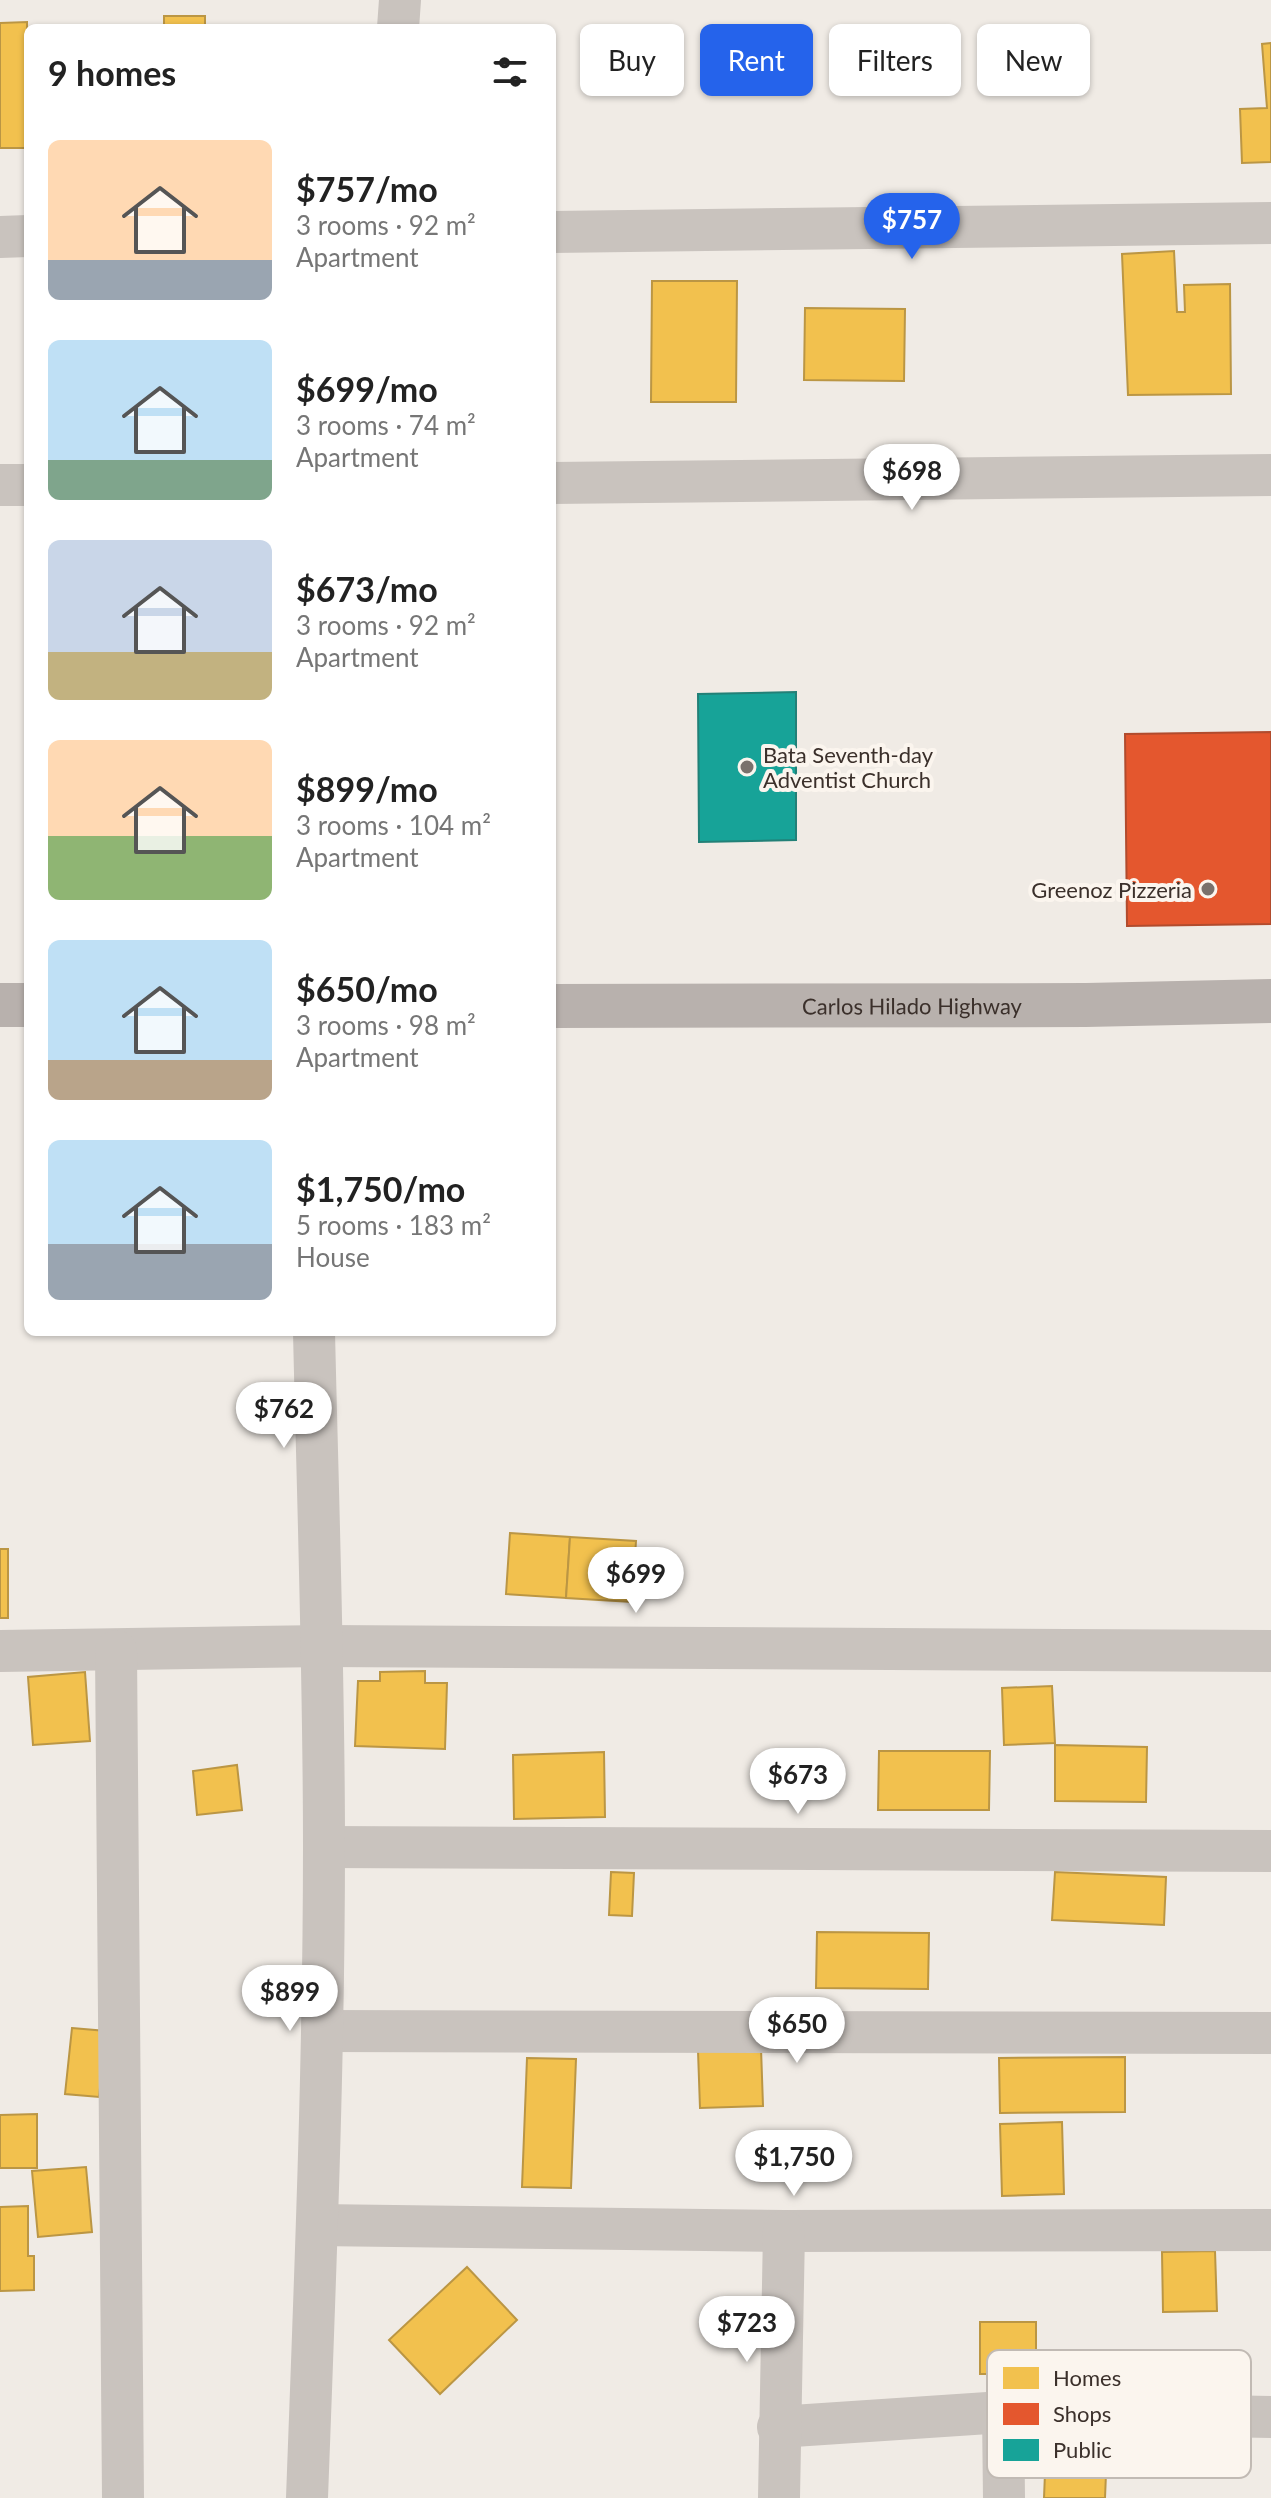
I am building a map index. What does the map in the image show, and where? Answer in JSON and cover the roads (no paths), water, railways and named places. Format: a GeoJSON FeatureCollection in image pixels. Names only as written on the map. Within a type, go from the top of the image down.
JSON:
{"type":"FeatureCollection","features":[{"type":"Feature","properties":{"kind":"main road","name":"Carlos Hilado Highway"},"geometry":{"type":"LineString","coordinates":[[556,1006],[1086,1005],[1271,1001]]}},
{"type":"Feature","properties":{"kind":"main road"},"geometry":{"type":"LineString","coordinates":[[0,1005],[24,1005]]}},
{"type":"Feature","properties":{"kind":"street"},"geometry":{"type":"LineString","coordinates":[[398,24],[400,0]]}},
{"type":"Feature","properties":{"kind":"street"},"geometry":{"type":"LineString","coordinates":[[556,232],[1271,223]]}},
{"type":"Feature","properties":{"kind":"street"},"geometry":{"type":"LineString","coordinates":[[0,237],[24,236]]}},
{"type":"Feature","properties":{"kind":"street"},"geometry":{"type":"LineString","coordinates":[[556,483],[1271,475]]}},
{"type":"Feature","properties":{"kind":"street"},"geometry":{"type":"LineString","coordinates":[[0,485],[24,485]]}},
{"type":"Feature","properties":{"kind":"street"},"geometry":{"type":"LineString","coordinates":[[307,2498],[323,2031],[323,1646],[314,1336]]}},
{"type":"Feature","properties":{"kind":"street"},"geometry":{"type":"LineString","coordinates":[[0,1651],[323,1646],[1271,1651]]}},
{"type":"Feature","properties":{"kind":"street"},"geometry":{"type":"LineString","coordinates":[[116,1651],[123,2498]]}},
{"type":"Feature","properties":{"kind":"street"},"geometry":{"type":"LineString","coordinates":[[324,1847],[1271,1851]]}},
{"type":"Feature","properties":{"kind":"street"},"geometry":{"type":"LineString","coordinates":[[323,2031],[1271,2033]]}},
{"type":"Feature","properties":{"kind":"street"},"geometry":{"type":"LineString","coordinates":[[317,2225],[784,2231],[1271,2230]]}},
{"type":"Feature","properties":{"kind":"street"},"geometry":{"type":"LineString","coordinates":[[779,2498],[784,2231]]}},
{"type":"Feature","properties":{"kind":"street"},"geometry":{"type":"LineString","coordinates":[[778,2427],[987,2413]]}},
{"type":"Feature","properties":{"kind":"street"},"geometry":{"type":"LineString","coordinates":[[1251,2417],[1271,2417]]}},
{"type":"Feature","properties":{"kind":"street"},"geometry":{"type":"LineString","coordinates":[[1004,2478],[1004,2498]]}},
{"type":"Feature","properties":{"kind":"place","name":"Bata Seventh-day Adventist Church"},"geometry":{"type":"Point","coordinates":[747,767]}},
{"type":"Feature","properties":{"kind":"place","name":"Greenoz Pizzeria"},"geometry":{"type":"Point","coordinates":[1208,889]}}]}
